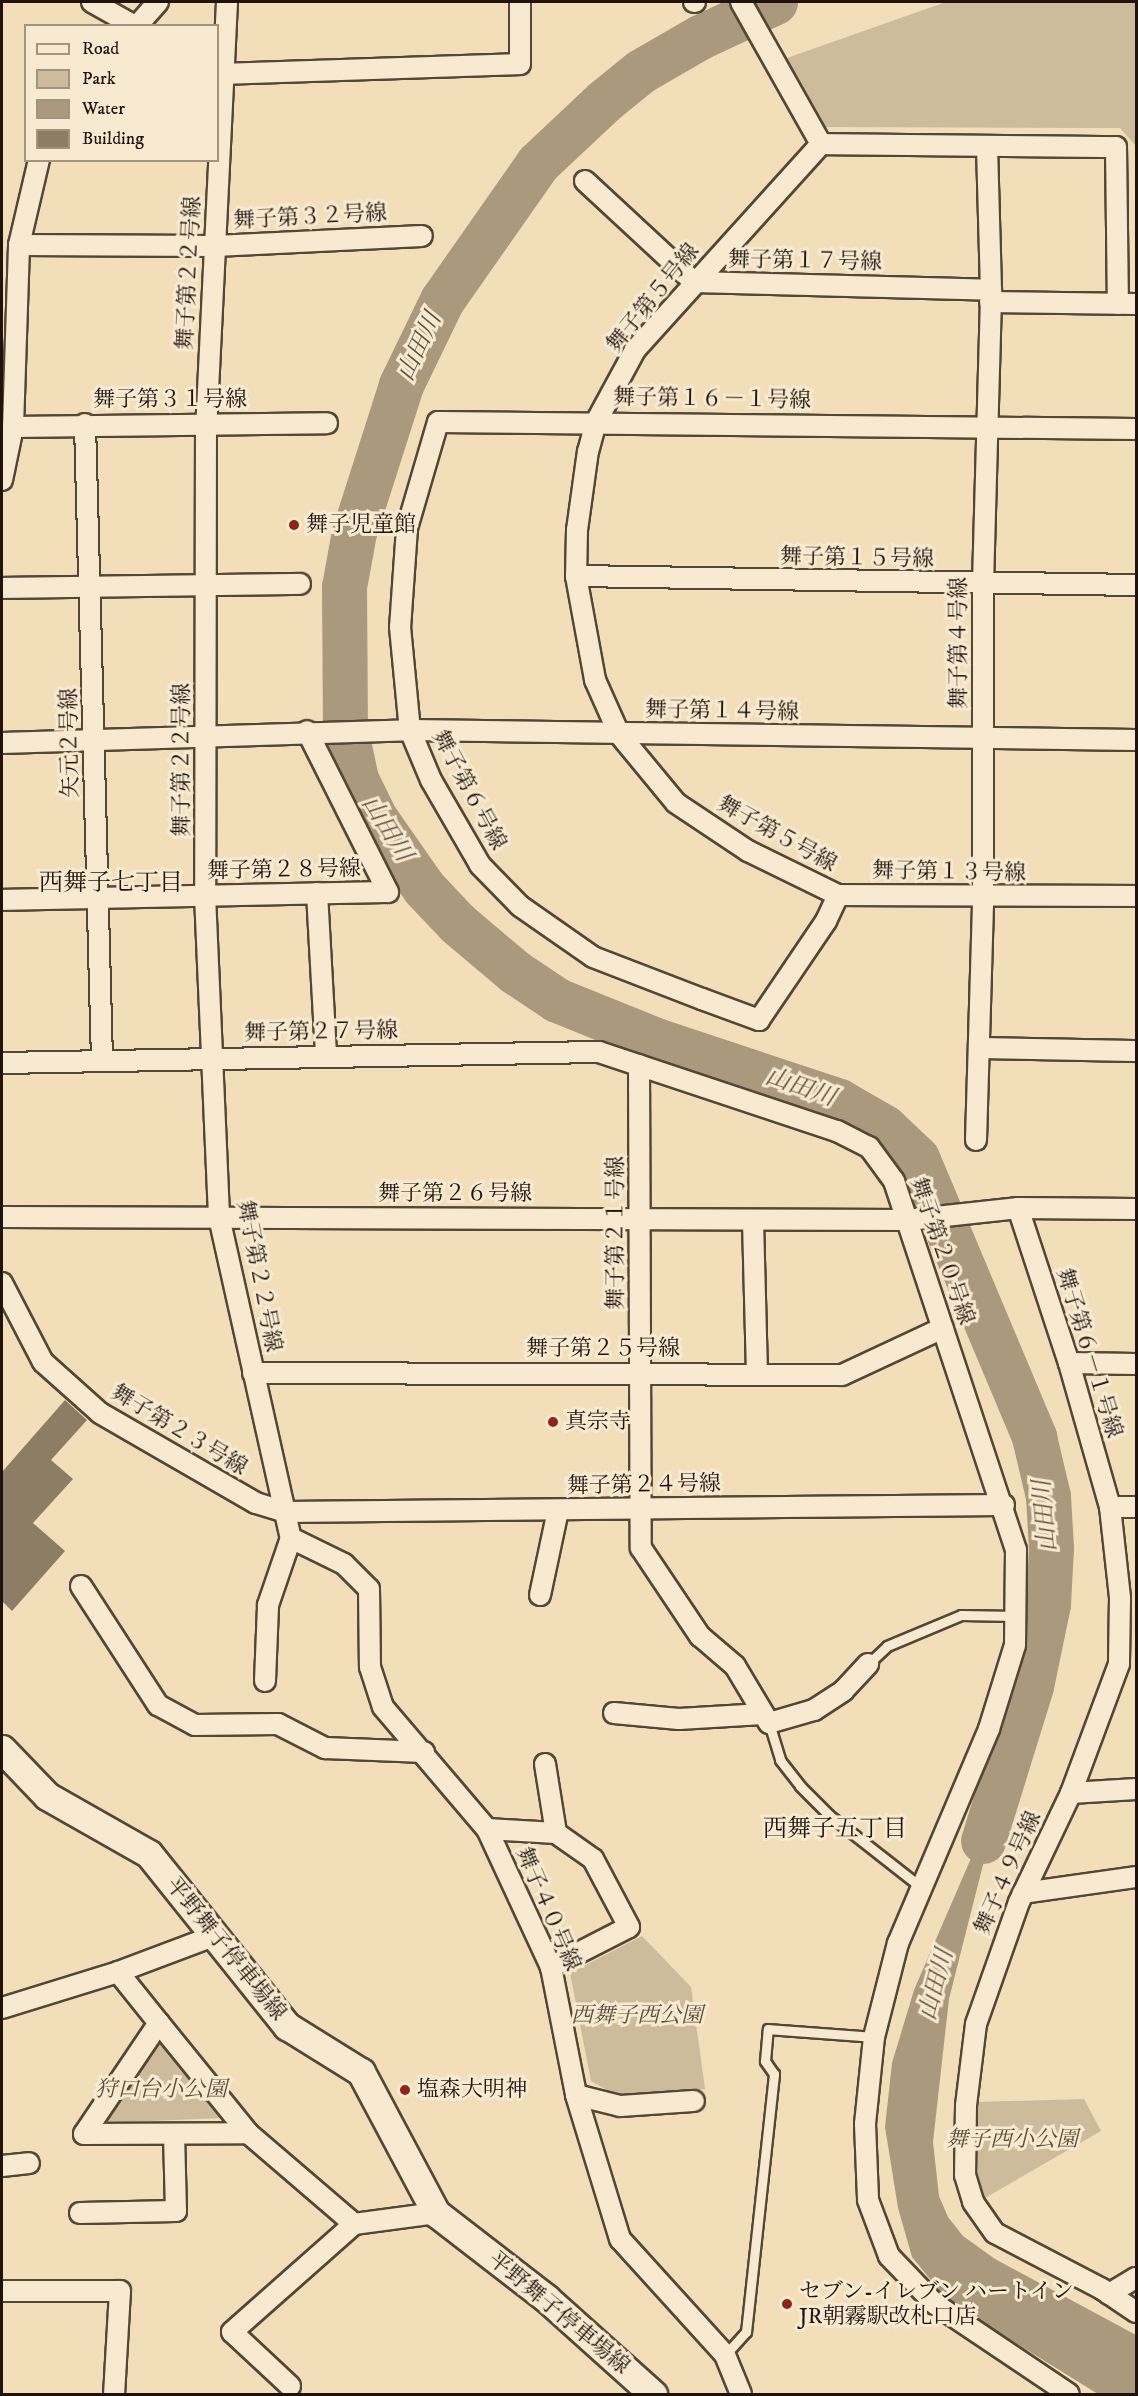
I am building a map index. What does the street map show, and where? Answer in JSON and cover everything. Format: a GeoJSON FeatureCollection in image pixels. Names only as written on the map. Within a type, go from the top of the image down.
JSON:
{"type":"FeatureCollection","features":[{"type":"Feature","properties":{"kind":"main road","name":"平野舞子停車場線"},"geometry":{"type":"LineString","coordinates":[[2,1749],[47,1796],[149,1854],[287,2026],[362,2072],[436,2213],[546,2298],[654,2394]]}},
{"type":"Feature","properties":{"kind":"street"},"geometry":{"type":"LineString","coordinates":[[92,2],[132,24]]}},
{"type":"Feature","properties":{"kind":"street"},"geometry":{"type":"LineString","coordinates":[[138,24],[159,2]]}},
{"type":"Feature","properties":{"kind":"street","name":"舞子第２２号線"},"geometry":{"type":"LineString","coordinates":[[219,160],[226,2]]}},
{"type":"Feature","properties":{"kind":"street"},"geometry":{"type":"LineString","coordinates":[[223,74],[520,64],[520,2]]}},
{"type":"Feature","properties":{"kind":"street"},"geometry":{"type":"LineString","coordinates":[[741,2],[821,144],[1116,147],[1127,304]]}},
{"type":"Feature","properties":{"kind":"street","name":"舞子第５号線"},"geometry":{"type":"LineString","coordinates":[[821,144],[635,350],[596,422],[577,530],[576,576],[595,680],[619,734],[676,803],[748,851],[838,895]]}},
{"type":"Feature","properties":{"kind":"street","name":"舞子第４号線"},"geometry":{"type":"LineString","coordinates":[[976,1140],[983,897],[982,584],[990,296],[987,146]]}},
{"type":"Feature","properties":{"kind":"street"},"geometry":{"type":"LineString","coordinates":[[2,480],[13,427],[19,245],[39,162]]}},
{"type":"Feature","properties":{"kind":"street","name":"舞子第２２号線"},"geometry":{"type":"LineString","coordinates":[[219,162],[206,424],[205,895],[219,1217],[285,1512]]}},
{"type":"Feature","properties":{"kind":"street"},"geometry":{"type":"LineString","coordinates":[[585,181],[694,282]]}},
{"type":"Feature","properties":{"kind":"street","name":"舞子第３２号線"},"geometry":{"type":"LineString","coordinates":[[19,245],[215,246],[422,236]]}},
{"type":"Feature","properties":{"kind":"street","name":"舞子第１７号線"},"geometry":{"type":"LineString","coordinates":[[694,282],[1127,304]]}},
{"type":"Feature","properties":{"kind":"street","name":"舞子第１６－１号線"},"geometry":{"type":"LineString","coordinates":[[438,422],[1137,429]]}},
{"type":"Feature","properties":{"kind":"street","name":"舞子第６号線"},"geometry":{"type":"LineString","coordinates":[[438,422],[407,528],[400,627],[410,730],[435,789],[480,865],[520,906],[593,957],[759,1020],[826,921],[838,895]]}},
{"type":"Feature","properties":{"kind":"street","name":"舞子第３１号線"},"geometry":{"type":"LineString","coordinates":[[13,427],[85,424],[327,423]]}},
{"type":"Feature","properties":{"kind":"street","name":"矢元２号線"},"geometry":{"type":"LineString","coordinates":[[85,424],[102,1060]]}},
{"type":"Feature","properties":{"kind":"street","name":"舞子第１５号線"},"geometry":{"type":"LineString","coordinates":[[576,576],[1137,585]]}},
{"type":"Feature","properties":{"kind":"street"},"geometry":{"type":"LineString","coordinates":[[2,588],[91,586],[207,588],[300,584]]}},
{"type":"Feature","properties":{"kind":"street","name":"舞子第１４号線"},"geometry":{"type":"LineString","coordinates":[[2,743],[94,742],[307,731],[410,730],[984,740],[1137,740]]}},
{"type":"Feature","properties":{"kind":"street","name":"舞子第２８号線"},"geometry":{"type":"LineString","coordinates":[[2,900],[388,892],[307,731]]}},
{"type":"Feature","properties":{"kind":"street"},"geometry":{"type":"LineString","coordinates":[[317,893],[326,1056]]}},
{"type":"Feature","properties":{"kind":"street","name":"舞子第１３号線"},"geometry":{"type":"LineString","coordinates":[[838,895],[1137,896]]}},
{"type":"Feature","properties":{"kind":"street"},"geometry":{"type":"LineString","coordinates":[[979,1047],[1137,1051]]}},
{"type":"Feature","properties":{"kind":"street","name":"舞子第２７号線"},"geometry":{"type":"LineString","coordinates":[[2,1063],[598,1052],[639,1065]]}},
{"type":"Feature","properties":{"kind":"street","name":"舞子第２１号線"},"geometry":{"type":"LineString","coordinates":[[639,1065],[641,1548],[700,1636],[735,1666],[766,1718]]}},
{"type":"Feature","properties":{"kind":"street","name":"舞子第２０号線"},"geometry":{"type":"LineString","coordinates":[[639,1065],[837,1131],[869,1147],[894,1181],[1004,1505],[1016,1550],[1015,1645],[989,1729],[898,1943],[874,2037],[865,2124],[868,2200],[889,2256],[943,2310],[1069,2394]]}},
{"type":"Feature","properties":{"kind":"street","name":"舞子第２６号線"},"geometry":{"type":"LineString","coordinates":[[2,1218],[908,1220],[1018,1208],[1137,1209]]}},
{"type":"Feature","properties":{"kind":"street","name":"舞子第６－１号線"},"geometry":{"type":"LineString","coordinates":[[1018,1208],[1069,1363],[1110,1507],[1128,1664],[1071,1793]]}},
{"type":"Feature","properties":{"kind":"street"},"geometry":{"type":"LineString","coordinates":[[753,1221],[757,1374]]}},
{"type":"Feature","properties":{"kind":"street","name":"舞子第２３号線"},"geometry":{"type":"LineString","coordinates":[[2,1283],[43,1362],[100,1413],[256,1503],[285,1512]]}},
{"type":"Feature","properties":{"kind":"street","name":"舞子第２５号線"},"geometry":{"type":"LineString","coordinates":[[253,1373],[639,1372],[842,1375],[943,1328]]}},
{"type":"Feature","properties":{"kind":"street"},"geometry":{"type":"LineString","coordinates":[[1069,1363],[1137,1364]]}},
{"type":"Feature","properties":{"kind":"street","name":"舞子第２４号線"},"geometry":{"type":"LineString","coordinates":[[285,1512],[1004,1505]]}},
{"type":"Feature","properties":{"kind":"street"},"geometry":{"type":"LineString","coordinates":[[1110,1507],[1137,1507]]}},
{"type":"Feature","properties":{"kind":"street"},"geometry":{"type":"LineString","coordinates":[[540,1595],[558,1510]]}},
{"type":"Feature","properties":{"kind":"street"},"geometry":{"type":"LineString","coordinates":[[266,1681],[268,1605],[291,1538],[285,1512]]}},
{"type":"Feature","properties":{"kind":"street","name":"舞子４０号線"},"geometry":{"type":"LineString","coordinates":[[291,1538],[344,1564],[369,1589],[370,1667],[383,1707],[424,1752],[487,1829],[551,1967],[576,2095],[620,2239],[725,2355],[741,2394]]}},
{"type":"Feature","properties":{"kind":"street"},"geometry":{"type":"LineString","coordinates":[[81,1586],[158,1705],[195,1725],[278,1724],[325,1748],[424,1752]]}},
{"type":"Feature","properties":{"kind":"street"},"geometry":{"type":"LineString","coordinates":[[614,1713],[679,1719],[766,1718],[814,1710],[843,1691],[868,1664]]}},
{"type":"Feature","properties":{"kind":"street"},"geometry":{"type":"LineString","coordinates":[[545,1764],[556,1833]]}},
{"type":"Feature","properties":{"kind":"street"},"geometry":{"type":"LineString","coordinates":[[1071,1793],[1137,1789]]}},
{"type":"Feature","properties":{"kind":"street","name":"舞子４９号線"},"geometry":{"type":"LineString","coordinates":[[1071,1793],[1023,1893],[976,2024],[966,2106],[965,2175],[973,2202],[995,2234],[1109,2294],[1137,2312]]}},
{"type":"Feature","properties":{"kind":"street"},"geometry":{"type":"LineString","coordinates":[[487,1829],[556,1833],[593,1859],[629,1927],[551,1967]]}},
{"type":"Feature","properties":{"kind":"street"},"geometry":{"type":"LineString","coordinates":[[1023,1893],[1137,1877]]}},
{"type":"Feature","properties":{"kind":"street"},"geometry":{"type":"LineString","coordinates":[[2,2008],[118,1972],[214,1935]]}},
{"type":"Feature","properties":{"kind":"street"},"geometry":{"type":"LineString","coordinates":[[118,1972],[248,2133],[354,2224]]}},
{"type":"Feature","properties":{"kind":"street"},"geometry":{"type":"LineString","coordinates":[[159,2023],[84,2134],[248,2133]]}},
{"type":"Feature","properties":{"kind":"street"},"geometry":{"type":"LineString","coordinates":[[576,2095],[620,2106],[694,2101]]}},
{"type":"Feature","properties":{"kind":"street"},"geometry":{"type":"LineString","coordinates":[[80,2214],[176,2211],[174,2134]]}},
{"type":"Feature","properties":{"kind":"street"},"geometry":{"type":"LineString","coordinates":[[2,2166],[29,2163]]}},
{"type":"Feature","properties":{"kind":"street"},"geometry":{"type":"LineString","coordinates":[[290,2386],[232,2332],[354,2224],[436,2213]]}},
{"type":"Feature","properties":{"kind":"street"},"geometry":{"type":"LineString","coordinates":[[1109,2294],[1137,2278]]}},
{"type":"Feature","properties":{"kind":"street"},"geometry":{"type":"LineString","coordinates":[[2,2291],[120,2291],[114,2394]]}},
{"type":"Feature","properties":{"kind":"lane"},"geometry":{"type":"LineString","coordinates":[[868,1664],[887,1646],[961,1615],[1016,1616]]}},
{"type":"Feature","properties":{"kind":"lane"},"geometry":{"type":"LineString","coordinates":[[766,1718],[780,1760],[800,1786],[829,1815],[922,1888]]}},
{"type":"Feature","properties":{"kind":"lane"},"geometry":{"type":"LineString","coordinates":[[725,2355],[746,2332],[774,2074],[765,2061],[768,2029],[874,2037]]}},
{"type":"Feature","properties":{"kind":"green space"},"geometry":{"type":"Polygon","coordinates":[[[946,2],[1136,2],[1136,146],[1120,128],[826,127],[787,58],[946,2]]]}},
{"type":"Feature","properties":{"kind":"green space","name":"西舞子西公園"},"geometry":{"type":"Polygon","coordinates":[[[642,1936],[691,1987],[705,2089],[621,2098],[591,2081],[570,1973],[642,1936]]]}},
{"type":"Feature","properties":{"kind":"green space","name":"狩口台小公園"},"geometry":{"type":"Polygon","coordinates":[[[160,2039],[223,2118],[101,2123],[160,2039]]]}},
{"type":"Feature","properties":{"kind":"green space","name":"舞子西小公園"},"geometry":{"type":"Polygon","coordinates":[[[1084,2099],[1101,2131],[985,2198],[972,2174],[976,2102],[1084,2099]]]}},
{"type":"Feature","properties":{"kind":"water"},"geometry":{"type":"Polygon","coordinates":[[[1004,1782],[949,1999],[933,2142],[939,2196],[948,2217],[963,2236],[995,2259],[1136,2335],[1136,2394],[1098,2394],[948,2301],[912,2257],[898,2208],[885,2127],[892,2063],[914,1990],[1004,1782]]]}},
{"type":"Feature","properties":{"kind":"building"},"geometry":{"type":"Polygon","coordinates":[[[65,1400],[87,1420],[51,1460],[73,1479],[33,1523],[65,1551],[12,1611],[2,1601],[2,1472],[65,1400]]]}},
{"type":"Feature","properties":{"kind":"waterway","name":"山田川"},"geometry":{"type":"LineString","coordinates":[[775,2],[700,37],[641,71],[604,101],[538,163],[442,300],[401,385],[354,532],[344,587],[345,727],[356,779],[375,818],[424,888],[457,923],[515,972],[557,1000],[656,1040],[839,1101],[884,1127],[917,1158],[1034,1437],[1048,1496],[1051,1548],[1048,1604],[1031,1686],[983,1841]]}},
{"type":"Feature","properties":{"kind":"place","name":"舞子児童館"},"geometry":{"type":"Point","coordinates":[294,525]}},
{"type":"Feature","properties":{"kind":"place","name":"真宗寺"},"geometry":{"type":"Point","coordinates":[553,1422]}},
{"type":"Feature","properties":{"kind":"place","name":"塩森大明神"},"geometry":{"type":"Point","coordinates":[405,2090]}},
{"type":"Feature","properties":{"kind":"place","name":"セブン-イレブン ハートイン JR朝霧駅改札口店"},"geometry":{"type":"Point","coordinates":[787,2304]}},
{"type":"Feature","properties":{"kind":"district","name":"西舞子七丁目"},"geometry":{"type":"Point","coordinates":[111,884]}},
{"type":"Feature","properties":{"kind":"district","name":"西舞子五丁目"},"geometry":{"type":"Point","coordinates":[835,1830]}}]}
